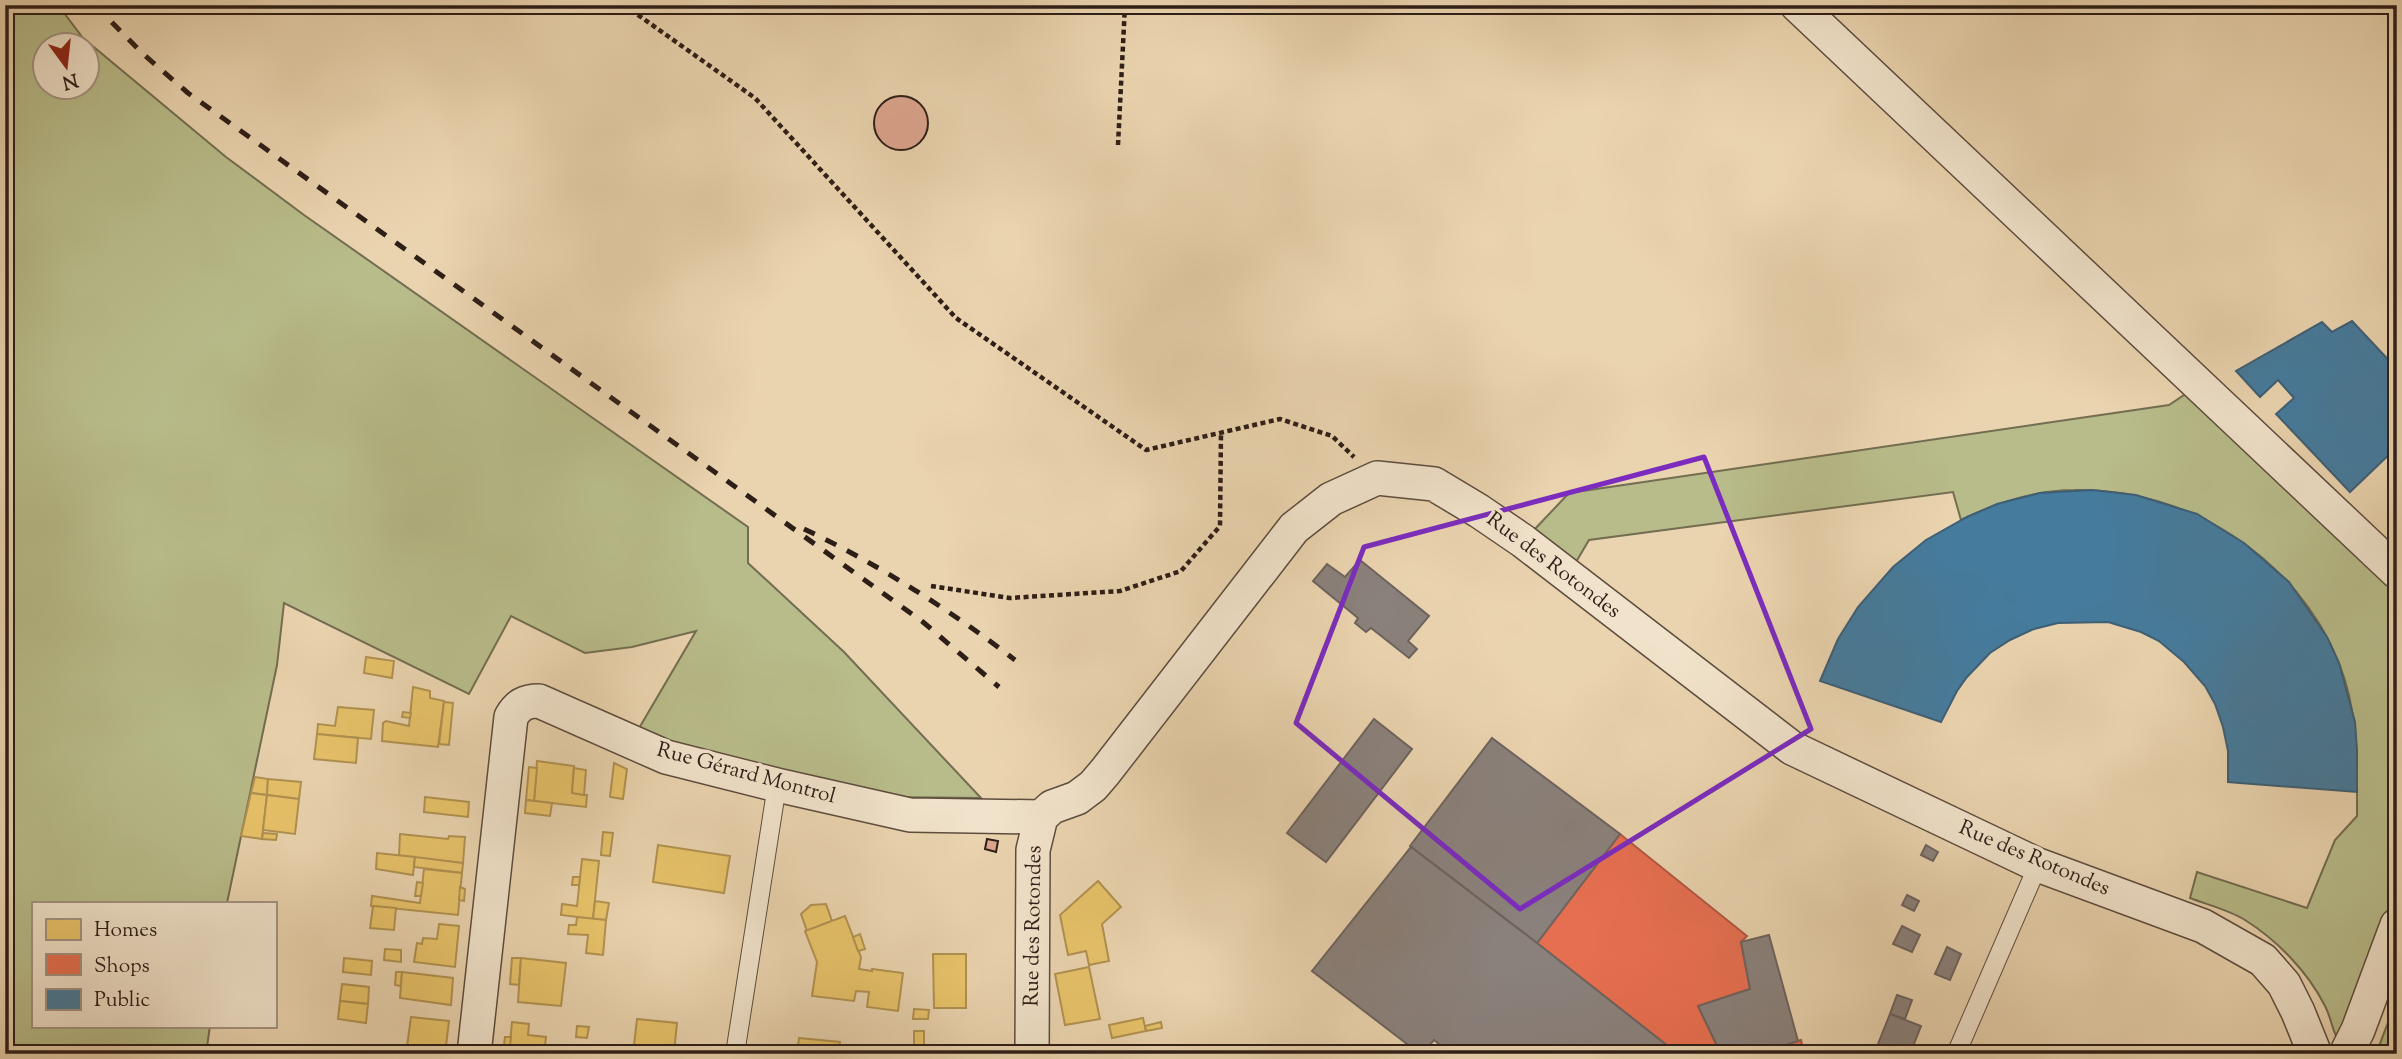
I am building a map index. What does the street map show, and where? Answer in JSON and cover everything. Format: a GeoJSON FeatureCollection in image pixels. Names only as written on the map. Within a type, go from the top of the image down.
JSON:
{"type":"FeatureCollection","features":[{"type":"Feature","properties":{"kind":"street"},"geometry":{"type":"LineString","coordinates":[[1797,5],[2397,572]]}},
{"type":"Feature","properties":{"kind":"street","name":"Rue des Rotondes"},"geometry":{"type":"LineString","coordinates":[[1032,1054],[1033,850],[1041,817],[1052,807],[1077,798],[1099,779],[1294,528],[1331,499],[1377,478],[1434,484],[1457,497],[1523,541],[1792,748],[2038,865],[2203,926],[2263,960],[2284,984],[2315,1054]]}},
{"type":"Feature","properties":{"kind":"street","name":"Rue Gérard Montrol"},"geometry":{"type":"LineString","coordinates":[[474,1054],[511,717],[516,709],[530,701],[539,701],[666,757],[777,785],[910,815],[1041,817]]}},
{"type":"Feature","properties":{"kind":"street"},"geometry":{"type":"LineString","coordinates":[[2346,1054],[2358,1030],[2397,925]]}},
{"type":"Feature","properties":{"kind":"lane"},"geometry":{"type":"LineString","coordinates":[[735,1054],[777,785]]}},
{"type":"Feature","properties":{"kind":"lane"},"geometry":{"type":"LineString","coordinates":[[1956,1054],[2038,865]]}},
{"type":"Feature","properties":{"kind":"path"},"geometry":{"type":"LineString","coordinates":[[624,5],[755,98],[956,318],[1146,450],[1280,418],[1332,436],[1377,478]]}},
{"type":"Feature","properties":{"kind":"path"},"geometry":{"type":"LineString","coordinates":[[1118,145],[1125,5]]}},
{"type":"Feature","properties":{"kind":"path"},"geometry":{"type":"LineString","coordinates":[[931,586],[1010,598],[1038,597],[1120,591],[1181,571],[1220,526],[1221,432]]}},
{"type":"Feature","properties":{"kind":"highlighted area"},"geometry":{"type":"Polygon","coordinates":[[[1704,457],[1811,729],[1520,909],[1296,723],[1364,547],[1704,457]]]}},
{"type":"Feature","properties":{"kind":"green space"},"geometry":{"type":"Polygon","coordinates":[[[5,5],[58,5],[78,32],[32,32],[32,102],[102,102],[102,54],[226,157],[304,215],[748,527],[748,563],[844,652],[981,798],[882,797],[733,762],[638,730],[696,631],[632,647],[585,653],[511,616],[469,694],[284,603],[277,665],[227,902],[32,902],[32,1028],[210,1028],[206,1054],[5,1054],[5,5]]]}},
{"type":"Feature","properties":{"kind":"green space"},"geometry":{"type":"Polygon","coordinates":[[[2190,391],[2397,583],[2397,891],[2341,1045],[2318,993],[2301,969],[2280,947],[2239,916],[2190,898],[2197,872],[2307,908],[2335,840],[2357,816],[2357,758],[2353,720],[2346,682],[2339,663],[2320,625],[2296,591],[2266,561],[2233,536],[2196,516],[2157,501],[2116,492],[2074,490],[2045,492],[2016,499],[1961,520],[1953,492],[1589,540],[1576,562],[1534,530],[1569,493],[2169,405],[2190,391]]]}},
{"type":"Feature","properties":{"kind":"green space"},"geometry":{"type":"Polygon","coordinates":[[[2397,999],[2397,1054],[2376,1054],[2397,999]]]}},
{"type":"Feature","properties":{"kind":"building: Homes"},"geometry":{"type":"Polygon","coordinates":[[[366,657],[394,661],[392,678],[364,673],[366,657]]]}},
{"type":"Feature","properties":{"kind":"building: Homes"},"geometry":{"type":"Polygon","coordinates":[[[413,687],[430,691],[430,698],[444,701],[438,747],[382,741],[383,723],[386,721],[409,726],[413,687]]]}},
{"type":"Feature","properties":{"kind":"building: Homes"},"geometry":{"type":"Polygon","coordinates":[[[444,702],[453,703],[449,745],[439,744],[444,702]]]}},
{"type":"Feature","properties":{"kind":"building: Homes"},"geometry":{"type":"Polygon","coordinates":[[[338,707],[374,710],[371,739],[317,734],[318,724],[335,726],[338,707]]]}},
{"type":"Feature","properties":{"kind":"building: Homes"},"geometry":{"type":"Polygon","coordinates":[[[403,712],[411,713],[410,718],[402,717],[403,712]]]}},
{"type":"Feature","properties":{"kind":"building: Homes"},"geometry":{"type":"Polygon","coordinates":[[[317,734],[358,738],[356,763],[314,759],[317,734]]]}},
{"type":"Feature","properties":{"kind":"building: Homes"},"geometry":{"type":"Polygon","coordinates":[[[537,761],[574,766],[572,793],[587,795],[586,807],[534,801],[537,761]]]}},
{"type":"Feature","properties":{"kind":"building: Homes"},"geometry":{"type":"Polygon","coordinates":[[[614,763],[627,769],[623,799],[610,797],[614,763]]]}},
{"type":"Feature","properties":{"kind":"building: Homes"},"geometry":{"type":"Polygon","coordinates":[[[529,767],[537,768],[534,801],[526,800],[529,767]]]}},
{"type":"Feature","properties":{"kind":"building: Homes"},"geometry":{"type":"Polygon","coordinates":[[[574,768],[586,770],[584,795],[572,793],[574,768]]]}},
{"type":"Feature","properties":{"kind":"building: Homes"},"geometry":{"type":"Polygon","coordinates":[[[255,777],[268,779],[267,795],[251,793],[255,777]]]}},
{"type":"Feature","properties":{"kind":"building: Homes"},"geometry":{"type":"Polygon","coordinates":[[[268,779],[301,782],[299,799],[267,795],[268,779]]]}},
{"type":"Feature","properties":{"kind":"building: Homes"},"geometry":{"type":"Polygon","coordinates":[[[251,793],[267,795],[262,839],[241,836],[251,793]]]}},
{"type":"Feature","properties":{"kind":"building: Homes"},"geometry":{"type":"Polygon","coordinates":[[[267,795],[299,799],[295,834],[263,830],[267,795]]]}},
{"type":"Feature","properties":{"kind":"building: Homes"},"geometry":{"type":"Polygon","coordinates":[[[425,797],[469,802],[468,817],[424,812],[425,797]]]}},
{"type":"Feature","properties":{"kind":"building: Homes"},"geometry":{"type":"Polygon","coordinates":[[[526,800],[552,803],[550,816],[525,813],[526,800]]]}},
{"type":"Feature","properties":{"kind":"building: Homes"},"geometry":{"type":"Polygon","coordinates":[[[603,832],[613,833],[610,856],[601,855],[603,832]]]}},
{"type":"Feature","properties":{"kind":"building: Homes"},"geometry":{"type":"Polygon","coordinates":[[[263,833],[277,834],[276,840],[262,839],[263,833]]]}},
{"type":"Feature","properties":{"kind":"building: Homes"},"geometry":{"type":"Polygon","coordinates":[[[400,834],[448,839],[449,836],[465,837],[463,863],[399,856],[400,834]]]}},
{"type":"Feature","properties":{"kind":"building: Homes"},"geometry":{"type":"Polygon","coordinates":[[[658,845],[730,856],[724,893],[653,882],[658,845]]]}},
{"type":"Feature","properties":{"kind":"building: Homes"},"geometry":{"type":"Polygon","coordinates":[[[377,853],[415,857],[413,875],[376,869],[377,853]]]}},
{"type":"Feature","properties":{"kind":"building: Homes"},"geometry":{"type":"Polygon","coordinates":[[[415,857],[463,863],[462,873],[414,867],[415,857]]]}},
{"type":"Feature","properties":{"kind":"building: Homes"},"geometry":{"type":"Polygon","coordinates":[[[582,859],[599,861],[593,919],[561,915],[562,904],[577,906],[582,859]]]}},
{"type":"Feature","properties":{"kind":"building: Homes"},"geometry":{"type":"Polygon","coordinates":[[[424,869],[462,873],[458,915],[371,906],[372,896],[420,903],[424,869]]]}},
{"type":"Feature","properties":{"kind":"building: Homes"},"geometry":{"type":"Polygon","coordinates":[[[573,877],[580,877],[579,885],[572,885],[573,877]]]}},
{"type":"Feature","properties":{"kind":"building: Homes"},"geometry":{"type":"Polygon","coordinates":[[[1098,881],[1121,907],[1102,924],[1109,961],[1089,965],[1086,951],[1068,955],[1060,915],[1098,881]]]}},
{"type":"Feature","properties":{"kind":"building: Homes"},"geometry":{"type":"Polygon","coordinates":[[[417,882],[423,883],[421,896],[415,896],[417,882]]]}},
{"type":"Feature","properties":{"kind":"building: Homes"},"geometry":{"type":"Polygon","coordinates":[[[460,887],[465,889],[464,901],[459,900],[460,887]]]}},
{"type":"Feature","properties":{"kind":"building: Homes"},"geometry":{"type":"Polygon","coordinates":[[[595,901],[609,903],[606,920],[593,919],[595,901]]]}},
{"type":"Feature","properties":{"kind":"building: Homes"},"geometry":{"type":"Polygon","coordinates":[[[826,904],[832,921],[807,931],[801,914],[811,905],[826,904]]]}},
{"type":"Feature","properties":{"kind":"building: Homes"},"geometry":{"type":"Polygon","coordinates":[[[373,906],[396,908],[394,930],[370,928],[373,906]]]}},
{"type":"Feature","properties":{"kind":"building: Homes"},"geometry":{"type":"Polygon","coordinates":[[[845,916],[861,957],[859,969],[903,973],[898,1011],[867,1007],[869,992],[856,991],[854,1001],[812,996],[817,962],[805,931],[845,916]]]}},
{"type":"Feature","properties":{"kind":"building: Homes"},"geometry":{"type":"Polygon","coordinates":[[[577,917],[606,920],[603,955],[586,953],[588,935],[568,934],[569,925],[576,925],[577,917]]]}},
{"type":"Feature","properties":{"kind":"building: Homes"},"geometry":{"type":"Polygon","coordinates":[[[439,924],[459,926],[455,967],[414,962],[417,943],[422,944],[423,938],[437,939],[439,924]]]}},
{"type":"Feature","properties":{"kind":"building: Homes"},"geometry":{"type":"Polygon","coordinates":[[[860,934],[865,949],[858,951],[853,937],[860,934]]]}},
{"type":"Feature","properties":{"kind":"building: Homes"},"geometry":{"type":"Polygon","coordinates":[[[385,949],[401,950],[401,962],[384,960],[385,949]]]}},
{"type":"Feature","properties":{"kind":"building: Homes"},"geometry":{"type":"Polygon","coordinates":[[[933,954],[966,954],[966,1008],[934,1008],[933,954]]]}},
{"type":"Feature","properties":{"kind":"building: Homes"},"geometry":{"type":"Polygon","coordinates":[[[344,958],[372,961],[371,975],[343,972],[344,958]]]}},
{"type":"Feature","properties":{"kind":"building: Homes"},"geometry":{"type":"Polygon","coordinates":[[[512,958],[521,958],[519,985],[510,984],[512,958]]]}},
{"type":"Feature","properties":{"kind":"building: Homes"},"geometry":{"type":"Polygon","coordinates":[[[521,958],[566,963],[561,1006],[518,1002],[521,958]]]}},
{"type":"Feature","properties":{"kind":"building: Homes"},"geometry":{"type":"Polygon","coordinates":[[[1089,967],[1100,1019],[1065,1025],[1055,974],[1089,967]]]}},
{"type":"Feature","properties":{"kind":"building: Homes"},"geometry":{"type":"Polygon","coordinates":[[[396,972],[402,972],[401,986],[395,985],[396,972]]]}},
{"type":"Feature","properties":{"kind":"building: Homes"},"geometry":{"type":"Polygon","coordinates":[[[402,972],[453,978],[451,1005],[400,998],[402,972]]]}},
{"type":"Feature","properties":{"kind":"building: Homes"},"geometry":{"type":"Polygon","coordinates":[[[342,984],[369,987],[368,1004],[340,1001],[342,984]]]}},
{"type":"Feature","properties":{"kind":"building: Homes"},"geometry":{"type":"Polygon","coordinates":[[[340,1001],[368,1004],[366,1023],[338,1019],[340,1001]]]}},
{"type":"Feature","properties":{"kind":"building: Homes"},"geometry":{"type":"Polygon","coordinates":[[[914,1009],[929,1010],[928,1019],[913,1019],[914,1009]]]}},
{"type":"Feature","properties":{"kind":"building: Homes"},"geometry":{"type":"Polygon","coordinates":[[[411,1017],[449,1021],[445,1054],[406,1054],[411,1017]]]}},
{"type":"Feature","properties":{"kind":"building: Homes"},"geometry":{"type":"Polygon","coordinates":[[[1143,1018],[1146,1031],[1112,1038],[1109,1025],[1143,1018]]]}},
{"type":"Feature","properties":{"kind":"building: Homes"},"geometry":{"type":"Polygon","coordinates":[[[637,1019],[677,1023],[674,1053],[633,1054],[637,1019]]]}},
{"type":"Feature","properties":{"kind":"building: Homes"},"geometry":{"type":"Polygon","coordinates":[[[512,1022],[529,1024],[528,1035],[546,1037],[544,1054],[509,1054],[512,1022]]]}},
{"type":"Feature","properties":{"kind":"building: Homes"},"geometry":{"type":"Polygon","coordinates":[[[1161,1022],[1162,1028],[1146,1031],[1145,1026],[1161,1022]]]}},
{"type":"Feature","properties":{"kind":"building: Homes"},"geometry":{"type":"Polygon","coordinates":[[[577,1026],[589,1027],[587,1038],[576,1037],[577,1026]]]}},
{"type":"Feature","properties":{"kind":"building: Homes"},"geometry":{"type":"Polygon","coordinates":[[[914,1031],[924,1031],[924,1053],[914,1053],[914,1031]]]}},
{"type":"Feature","properties":{"kind":"building: Homes"},"geometry":{"type":"Polygon","coordinates":[[[505,1037],[511,1037],[510,1046],[504,1045],[505,1037]]]}},
{"type":"Feature","properties":{"kind":"building: Homes"},"geometry":{"type":"Polygon","coordinates":[[[799,1038],[840,1042],[838,1054],[797,1054],[799,1038]]]}},
{"type":"Feature","properties":{"kind":"building: Homes"},"geometry":{"type":"Polygon","coordinates":[[[1150,1048],[1201,1049],[1201,1054],[1150,1054],[1150,1048]]]}},
{"type":"Feature","properties":{"kind":"building: Homes"},"geometry":{"type":"Polygon","coordinates":[[[990,1053],[990,1054],[934,1054],[990,1053]]]}},
{"type":"Feature","properties":{"kind":"building: Shops"},"geometry":{"type":"Polygon","coordinates":[[[1620,834],[1747,936],[1741,942],[1750,989],[1698,1006],[1721,1054],[1678,1054],[1537,943],[1620,834]]]}},
{"type":"Feature","properties":{"kind":"building: Shops"},"geometry":{"type":"Polygon","coordinates":[[[1801,1040],[1804,1054],[1756,1054],[1782,1045],[1801,1040]]]}},
{"type":"Feature","properties":{"kind":"building: Public"},"geometry":{"type":"Polygon","coordinates":[[[2352,321],[2397,369],[2397,447],[2350,492],[2276,414],[2294,398],[2278,380],[2260,397],[2236,371],[2322,322],[2332,332],[2352,321]]]}},
{"type":"Feature","properties":{"kind":"building: Public"},"geometry":{"type":"Polygon","coordinates":[[[2092,490],[2136,495],[2197,514],[2244,543],[2289,582],[2327,637],[2339,663],[2355,722],[2357,792],[2228,782],[2228,751],[2223,727],[2205,686],[2184,662],[2159,641],[2141,632],[2108,622],[2058,623],[2034,629],[2010,640],[1990,653],[1967,677],[1941,722],[1820,681],[1838,639],[1858,607],[1893,567],[1926,540],[1997,504],[2040,493],[2092,490]]]}},
{"type":"Feature","properties":{"kind":"building: Industry"},"geometry":{"type":"Polygon","coordinates":[[[1360,560],[1429,616],[1408,641],[1417,649],[1409,658],[1371,628],[1366,632],[1355,623],[1358,618],[1313,581],[1327,564],[1345,577],[1360,560]]]}},
{"type":"Feature","properties":{"kind":"building: Industry"},"geometry":{"type":"Polygon","coordinates":[[[1374,719],[1412,749],[1326,862],[1287,833],[1374,719]]]}},
{"type":"Feature","properties":{"kind":"building: Industry"},"geometry":{"type":"Polygon","coordinates":[[[1492,738],[1620,834],[1537,943],[1410,846],[1492,738]]]}},
{"type":"Feature","properties":{"kind":"building: Industry"},"geometry":{"type":"Polygon","coordinates":[[[1926,845],[1938,852],[1933,861],[1921,855],[1926,845]]]}},
{"type":"Feature","properties":{"kind":"building: Industry"},"geometry":{"type":"Polygon","coordinates":[[[1411,847],[1678,1054],[1451,1054],[1434,1040],[1423,1054],[1420,1054],[1312,971],[1411,847]]]}},
{"type":"Feature","properties":{"kind":"building: Industry"},"geometry":{"type":"Polygon","coordinates":[[[1907,895],[1919,901],[1914,911],[1902,905],[1907,895]]]}},
{"type":"Feature","properties":{"kind":"building: Industry"},"geometry":{"type":"Polygon","coordinates":[[[1902,926],[1920,935],[1912,952],[1893,944],[1902,926]]]}},
{"type":"Feature","properties":{"kind":"building: Industry"},"geometry":{"type":"Polygon","coordinates":[[[1769,935],[1798,1041],[1756,1054],[1721,1054],[1698,1006],[1750,989],[1741,942],[1769,935]]]}},
{"type":"Feature","properties":{"kind":"building: Industry"},"geometry":{"type":"Polygon","coordinates":[[[1947,947],[1961,954],[1950,980],[1935,974],[1947,947]]]}},
{"type":"Feature","properties":{"kind":"building: Industry"},"geometry":{"type":"Polygon","coordinates":[[[1897,995],[1912,1000],[1905,1019],[1890,1014],[1897,995]]]}},
{"type":"Feature","properties":{"kind":"building: Industry"},"geometry":{"type":"Polygon","coordinates":[[[1890,1014],[1921,1026],[1910,1054],[1874,1054],[1890,1014]]]}},
{"type":"Feature","properties":{"kind":"building: Other"},"geometry":{"type":"Polygon","coordinates":[[[901,96],[920,104],[928,123],[920,142],[901,150],[882,142],[874,123],[882,104],[901,96]]]}},
{"type":"Feature","properties":{"kind":"building: Other"},"geometry":{"type":"Polygon","coordinates":[[[987,839],[998,841],[996,852],[985,849],[987,839]]]}},
{"type":"Feature","properties":{"kind":"railway"},"geometry":{"type":"LineString","coordinates":[[95,5],[142,53],[188,93],[923,622],[999,687]]}},
{"type":"Feature","properties":{"kind":"railway"},"geometry":{"type":"LineString","coordinates":[[804,529],[913,589],[1015,660]]}}]}
